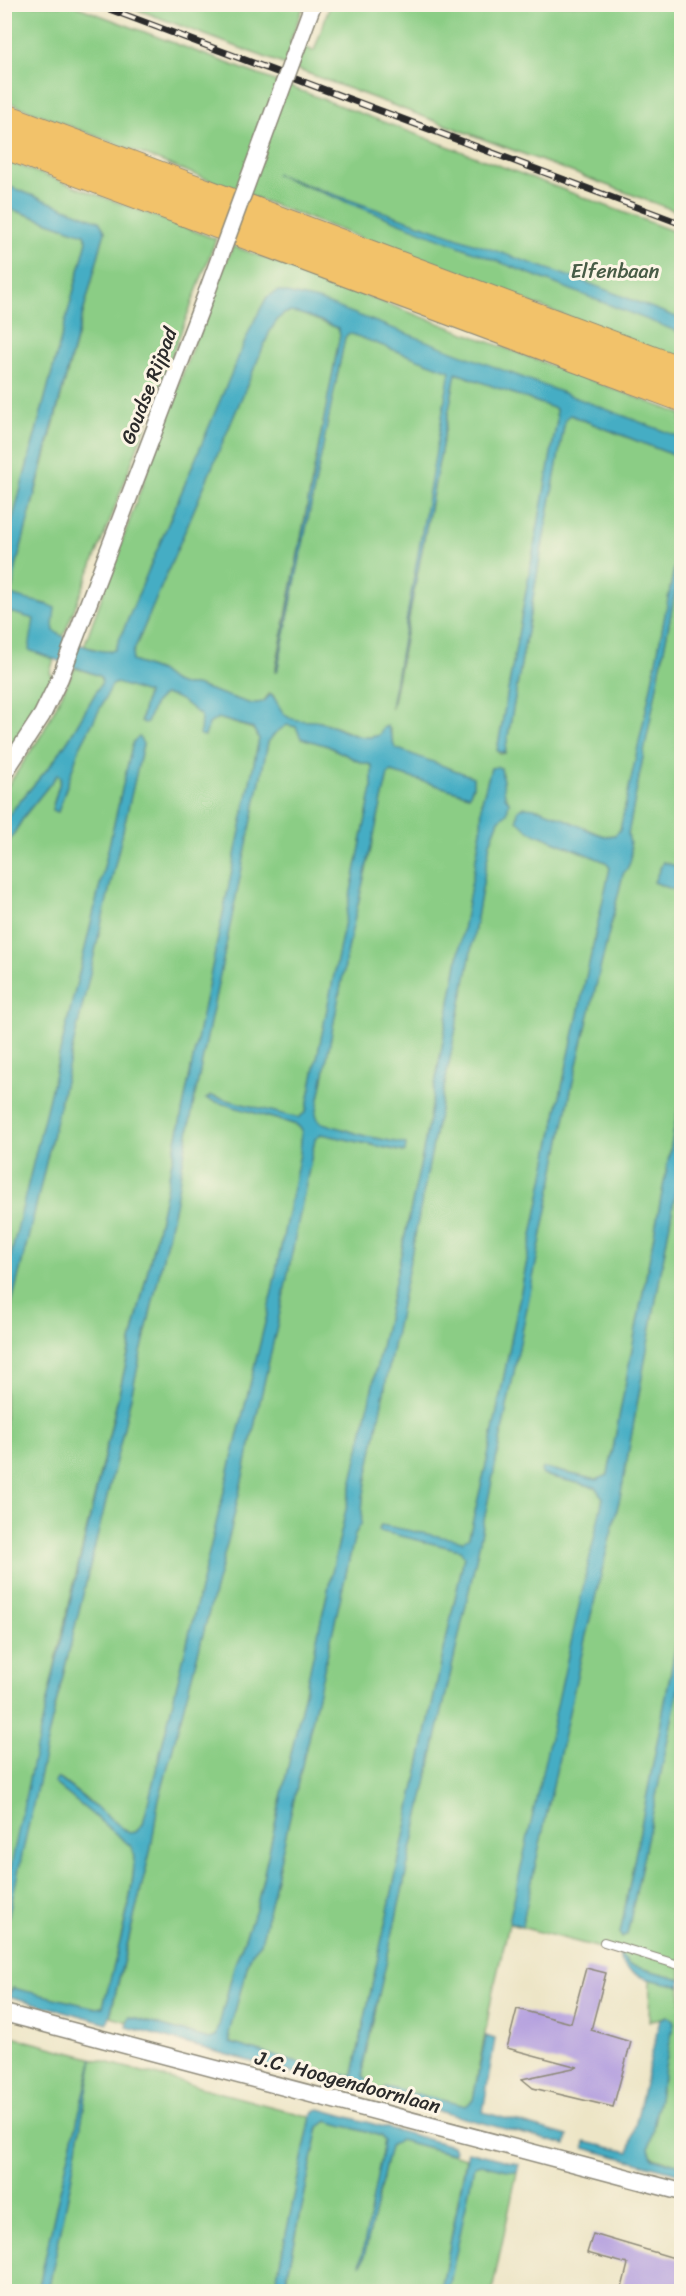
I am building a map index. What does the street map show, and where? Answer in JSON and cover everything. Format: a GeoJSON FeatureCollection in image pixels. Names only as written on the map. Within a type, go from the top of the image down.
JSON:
{"type":"FeatureCollection","features":[{"type":"Feature","properties":{"kind":"highway"},"geometry":{"type":"LineString","coordinates":[[4,117],[681,371]]}},
{"type":"Feature","properties":{"kind":"highway"},"geometry":{"type":"LineString","coordinates":[[4,145],[681,398]]}},
{"type":"Feature","properties":{"kind":"street","name":"Goudse Rijpad"},"geometry":{"type":"LineString","coordinates":[[4,772],[42,715],[60,678],[207,292],[313,4]]}},
{"type":"Feature","properties":{"kind":"street","name":"J.C. Hoogendoornlaan"},"geometry":{"type":"LineString","coordinates":[[4,2013],[681,2192]]}},
{"type":"Feature","properties":{"kind":"lane"},"geometry":{"type":"LineString","coordinates":[[604,1942],[681,1966]]}},
{"type":"Feature","properties":{"kind":"green space","name":"Elfenbaan"},"geometry":{"type":"Polygon","coordinates":[[[4,5],[73,5],[681,234],[681,360],[5,101],[4,5]]]}},
{"type":"Feature","properties":{"kind":"green space"},"geometry":{"type":"Polygon","coordinates":[[[125,5],[304,5],[290,42],[314,51],[330,5],[681,5],[681,213],[125,5]]]}},
{"type":"Feature","properties":{"kind":"green space"},"geometry":{"type":"Polygon","coordinates":[[[4,160],[216,239],[109,523],[63,637],[54,631],[46,604],[11,596],[11,585],[105,231],[99,221],[5,185],[4,160]]]}},
{"type":"Feature","properties":{"kind":"green space"},"geometry":{"type":"Polygon","coordinates":[[[4,207],[84,234],[87,241],[5,548],[4,207]]]}},
{"type":"Feature","properties":{"kind":"green space"},"geometry":{"type":"Polygon","coordinates":[[[233,246],[681,414],[681,438],[612,412],[267,297],[251,328],[115,650],[109,653],[84,646],[210,298],[233,246]]]}},
{"type":"Feature","properties":{"kind":"green space"},"geometry":{"type":"Polygon","coordinates":[[[288,312],[296,312],[338,328],[340,335],[275,672],[277,672],[345,337],[349,333],[451,371],[391,708],[456,373],[556,409],[557,421],[497,751],[500,754],[505,753],[565,420],[570,415],[681,458],[681,533],[620,830],[615,835],[603,836],[539,809],[529,831],[606,862],[610,868],[559,1101],[487,1461],[469,1537],[463,1542],[381,1525],[379,1530],[460,1550],[464,1557],[353,2074],[349,2076],[304,2069],[304,2065],[230,2043],[229,2033],[248,1963],[252,1953],[261,1943],[355,1534],[361,1524],[363,1498],[469,962],[490,843],[499,820],[506,813],[509,802],[505,796],[501,768],[491,768],[482,801],[481,831],[422,1157],[342,1528],[256,1909],[235,1964],[216,2037],[209,2039],[129,2017],[128,2022],[110,2017],[151,1848],[158,1803],[231,1529],[280,1312],[315,1139],[322,1134],[404,1152],[406,1144],[365,1136],[318,1122],[316,1114],[351,934],[388,774],[392,772],[469,795],[473,786],[473,777],[394,748],[390,729],[383,728],[380,735],[365,737],[322,722],[297,721],[283,713],[273,695],[269,694],[263,702],[251,704],[195,685],[182,685],[159,671],[132,661],[133,653],[270,331],[280,316],[288,312]]]}},
{"type":"Feature","properties":{"kind":"green space"},"geometry":{"type":"Polygon","coordinates":[[[681,562],[681,868],[663,862],[654,882],[681,893],[681,1094],[608,1475],[597,1480],[545,1468],[543,1475],[595,1487],[603,1497],[522,1925],[585,1639],[621,1493],[681,1161],[681,1619],[620,1934],[622,1938],[627,1935],[681,1677],[681,1979],[629,1965],[619,1953],[509,1924],[492,1995],[473,2100],[466,2106],[386,2087],[382,2091],[368,2087],[363,2076],[363,2066],[478,1550],[572,1085],[623,874],[631,860],[628,834],[681,562]]]}},
{"type":"Feature","properties":{"kind":"green space"},"geometry":{"type":"Polygon","coordinates":[[[10,612],[35,619],[30,650],[54,659],[50,673],[53,676],[33,714],[5,758],[4,613],[10,612]]]}},
{"type":"Feature","properties":{"kind":"green space"},"geometry":{"type":"Polygon","coordinates":[[[75,668],[100,676],[102,682],[61,752],[15,807],[5,823],[5,790],[42,734],[75,668]]]}},
{"type":"Feature","properties":{"kind":"green space"},"geometry":{"type":"Polygon","coordinates":[[[117,682],[147,693],[141,721],[147,722],[155,703],[163,695],[168,695],[184,701],[198,712],[202,718],[205,735],[209,724],[218,718],[253,729],[259,739],[162,1210],[58,1651],[5,1895],[5,1330],[143,744],[139,738],[133,742],[5,1280],[5,848],[25,815],[58,774],[61,777],[52,809],[58,812],[79,749],[112,685],[117,682]]]}},
{"type":"Feature","properties":{"kind":"green space"},"geometry":{"type":"Polygon","coordinates":[[[287,725],[296,727],[301,738],[328,746],[360,762],[372,765],[372,789],[306,1112],[298,1118],[211,1096],[207,1099],[297,1125],[302,1130],[300,1154],[268,1311],[143,1824],[136,1832],[129,1833],[59,1778],[54,1783],[132,1847],[134,1861],[124,1925],[103,2007],[96,2008],[13,1988],[9,1991],[5,1990],[5,1932],[50,1728],[120,1444],[175,1205],[195,1095],[268,742],[275,733],[287,725]]]}},
{"type":"Feature","properties":{"kind":"green space"},"geometry":{"type":"Polygon","coordinates":[[[650,1979],[681,1986],[681,2165],[652,2157],[649,2148],[674,2022],[668,2016],[649,2021],[650,1979]]]}},
{"type":"Feature","properties":{"kind":"green space"},"geometry":{"type":"Polygon","coordinates":[[[5,2035],[311,2117],[274,2291],[48,2291],[70,2186],[90,2071],[38,2291],[5,2292],[5,2035]]]}},
{"type":"Feature","properties":{"kind":"green space"},"geometry":{"type":"Polygon","coordinates":[[[327,2121],[381,2136],[384,2141],[361,2264],[390,2146],[400,2140],[466,2158],[442,2286],[448,2288],[474,2166],[481,2164],[517,2172],[492,2291],[284,2292],[319,2127],[327,2121]]]}},
{"type":"Feature","properties":{"kind":"water"},"geometry":{"type":"Polygon","coordinates":[[[275,174],[588,283],[681,319],[681,333],[275,174]]]}},
{"type":"Feature","properties":{"kind":"water"},"geometry":{"type":"Polygon","coordinates":[[[5,185],[99,221],[105,231],[46,450],[11,595],[55,608],[54,631],[84,646],[101,651],[115,650],[251,327],[267,297],[278,291],[318,300],[682,438],[681,458],[570,415],[565,420],[505,753],[497,751],[557,421],[556,409],[456,373],[391,708],[450,371],[349,333],[345,337],[276,672],[340,335],[338,328],[320,320],[291,312],[283,314],[270,331],[133,653],[132,661],[159,671],[182,685],[195,685],[251,704],[263,702],[271,694],[283,712],[292,719],[320,722],[364,737],[379,735],[387,726],[395,748],[473,777],[473,786],[469,795],[392,772],[388,774],[351,934],[316,1114],[319,1122],[365,1136],[406,1144],[405,1152],[322,1134],[315,1139],[280,1312],[231,1529],[158,1803],[151,1848],[108,2023],[8,1996],[13,1988],[96,2008],[103,2007],[133,1879],[132,1847],[54,1783],[58,1778],[129,1833],[136,1832],[143,1824],[268,1311],[300,1154],[302,1130],[297,1125],[206,1099],[211,1096],[298,1118],[306,1112],[372,789],[372,765],[360,762],[328,746],[301,738],[296,727],[287,725],[275,733],[268,742],[195,1095],[175,1205],[120,1444],[50,1728],[5,1932],[5,1895],[31,1770],[162,1210],[259,739],[253,728],[218,718],[209,724],[205,736],[200,735],[201,716],[184,702],[163,695],[155,703],[147,722],[144,723],[141,721],[147,693],[117,683],[112,685],[79,749],[58,812],[52,810],[61,778],[58,774],[25,815],[5,848],[5,823],[11,812],[54,761],[102,682],[100,676],[29,650],[34,619],[10,612],[5,613],[5,548],[87,241],[84,234],[5,207],[5,185]]]}},
{"type":"Feature","properties":{"kind":"water"},"geometry":{"type":"Polygon","coordinates":[[[681,533],[681,562],[628,834],[631,860],[623,874],[572,1085],[478,1550],[363,2066],[363,2076],[370,2084],[367,2091],[318,2079],[322,2071],[349,2076],[353,2074],[464,1557],[460,1550],[379,1531],[381,1525],[463,1541],[469,1537],[487,1461],[559,1101],[610,868],[606,862],[529,831],[517,820],[518,810],[525,807],[545,811],[604,836],[615,835],[620,830],[681,533]]]}},
{"type":"Feature","properties":{"kind":"water"},"geometry":{"type":"Polygon","coordinates":[[[139,737],[143,744],[5,1330],[5,1280],[133,742],[139,737]]]}},
{"type":"Feature","properties":{"kind":"water"},"geometry":{"type":"Polygon","coordinates":[[[491,768],[501,768],[505,796],[509,802],[507,813],[499,820],[490,843],[469,962],[363,1498],[361,1524],[355,1534],[261,1943],[252,1953],[248,1963],[229,2033],[230,2043],[305,2065],[303,2076],[127,2027],[129,2017],[209,2039],[216,2037],[235,1964],[256,1909],[342,1528],[422,1157],[481,831],[482,801],[491,768]]]}},
{"type":"Feature","properties":{"kind":"water"},"geometry":{"type":"Polygon","coordinates":[[[663,862],[681,868],[681,893],[654,882],[663,862]]]}},
{"type":"Feature","properties":{"kind":"water"},"geometry":{"type":"Polygon","coordinates":[[[681,1094],[681,1161],[621,1493],[585,1639],[522,1926],[509,1922],[603,1498],[595,1487],[543,1475],[541,1471],[544,1468],[597,1480],[608,1475],[681,1094]]]}},
{"type":"Feature","properties":{"kind":"water"},"geometry":{"type":"Polygon","coordinates":[[[681,1619],[681,1677],[627,1935],[622,1938],[620,1934],[681,1619]]]}},
{"type":"Feature","properties":{"kind":"water"},"geometry":{"type":"Polygon","coordinates":[[[619,1953],[629,1965],[681,1979],[681,1986],[634,1974],[621,1962],[619,1953]]]}},
{"type":"Feature","properties":{"kind":"water"},"geometry":{"type":"Polygon","coordinates":[[[668,2016],[674,2022],[649,2148],[652,2158],[681,2165],[681,2174],[584,2148],[585,2142],[629,2152],[660,2019],[668,2016]]]}},
{"type":"Feature","properties":{"kind":"water"},"geometry":{"type":"Polygon","coordinates":[[[486,2036],[495,2039],[483,2112],[568,2136],[566,2145],[381,2096],[386,2087],[466,2106],[473,2100],[486,2036]]]}},
{"type":"Feature","properties":{"kind":"water"},"geometry":{"type":"Polygon","coordinates":[[[93,2058],[48,2291],[38,2291],[57,2203],[93,2058]]]}},
{"type":"Feature","properties":{"kind":"water"},"geometry":{"type":"Polygon","coordinates":[[[320,2109],[452,2146],[455,2151],[453,2154],[400,2140],[390,2146],[363,2261],[360,2265],[384,2141],[381,2136],[327,2121],[319,2127],[284,2291],[274,2291],[311,2117],[316,2110],[320,2109]]]}},
{"type":"Feature","properties":{"kind":"water"},"geometry":{"type":"Polygon","coordinates":[[[468,2151],[519,2164],[517,2172],[481,2164],[474,2166],[449,2288],[442,2286],[468,2151]]]}},
{"type":"Feature","properties":{"kind":"building"},"geometry":{"type":"Polygon","coordinates":[[[586,1968],[606,1973],[591,2030],[631,2042],[613,2107],[533,2088],[522,2079],[578,2067],[507,2048],[517,2009],[571,2023],[586,1968]]]}},
{"type":"Feature","properties":{"kind":"building"},"geometry":{"type":"Polygon","coordinates":[[[593,2234],[681,2260],[681,2292],[621,2292],[628,2264],[587,2253],[593,2234]]]}},
{"type":"Feature","properties":{"kind":"railway"},"geometry":{"type":"LineString","coordinates":[[96,4],[682,224]]}}]}
